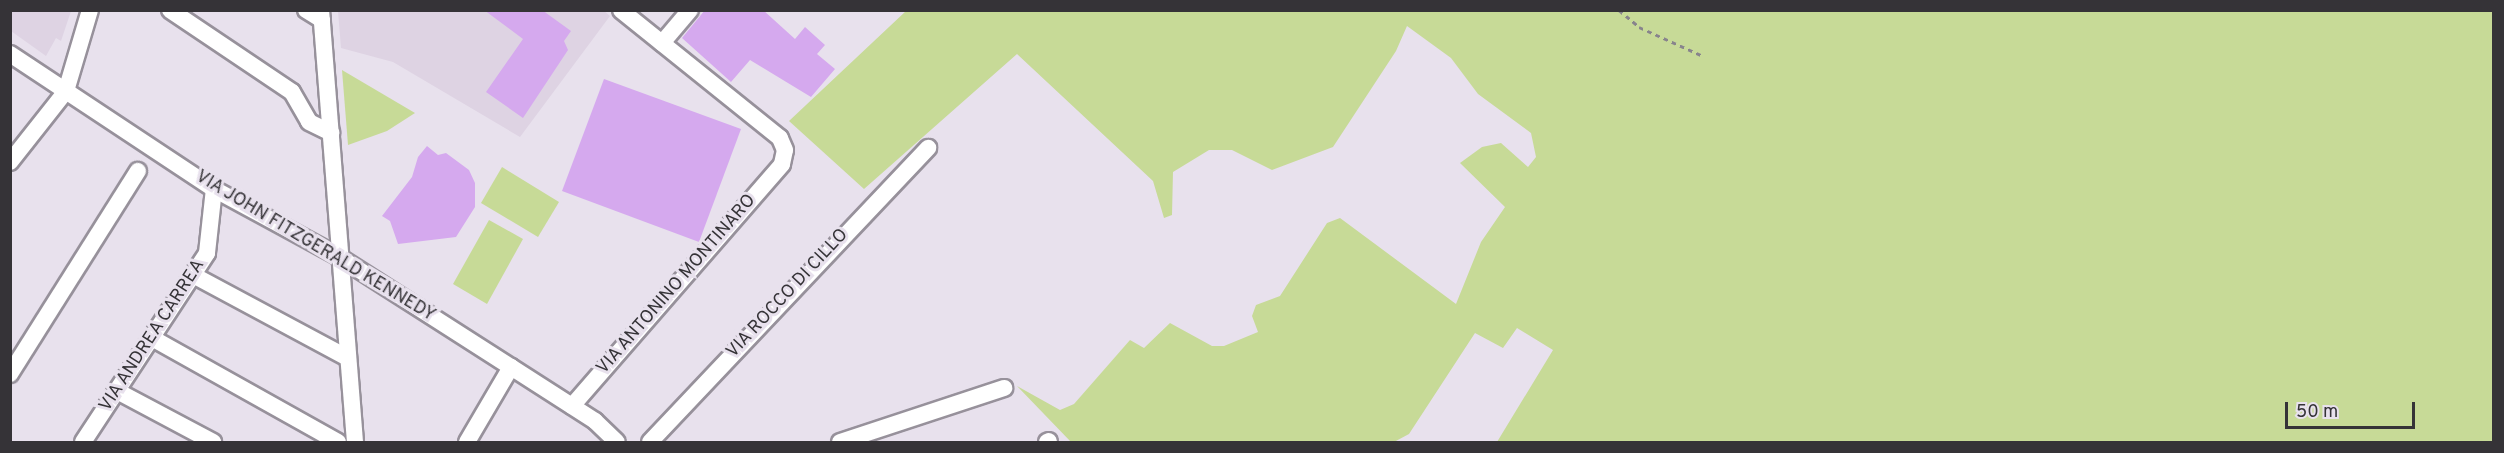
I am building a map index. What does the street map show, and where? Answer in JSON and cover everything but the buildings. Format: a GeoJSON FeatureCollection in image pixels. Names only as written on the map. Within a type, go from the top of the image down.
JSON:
{"type":"FeatureCollection","features":[{"type":"Feature","properties":{"kind":"street"},"geometry":{"type":"LineString","coordinates":[[10,162],[66,91],[90,10]]}},
{"type":"Feature","properties":{"kind":"street"},"geometry":{"type":"LineString","coordinates":[[170,10],[292,92],[309,122],[332,134]]}},
{"type":"Feature","properties":{"kind":"street"},"geometry":{"type":"LineString","coordinates":[[306,10],[321,15],[355,442]]}},
{"type":"Feature","properties":{"kind":"street"},"geometry":{"type":"LineString","coordinates":[[621,10],[662,43],[690,10]]}},
{"type":"Feature","properties":{"kind":"street","name":"VIA ANTONINO MONTINARO"},"geometry":{"type":"LineString","coordinates":[[572,406],[782,164],[785,150],[780,138],[662,43]]}},
{"type":"Feature","properties":{"kind":"street","name":"VIA JOHN FITZGERALD KENNEDY"},"geometry":{"type":"LineString","coordinates":[[11,54],[214,189],[339,257],[572,406],[617,442]]}},
{"type":"Feature","properties":{"kind":"street","name":"VIA ROCCO DI CILLO"},"geometry":{"type":"LineString","coordinates":[[650,442],[928,148]]}},
{"type":"Feature","properties":{"kind":"street"},"geometry":{"type":"LineString","coordinates":[[10,374],[138,171]]}},
{"type":"Feature","properties":{"kind":"street","name":"VIA ANDREA CARREA"},"geometry":{"type":"LineString","coordinates":[[83,442],[207,253],[214,189]]}},
{"type":"Feature","properties":{"kind":"street"},"geometry":{"type":"LineString","coordinates":[[193,275],[348,358]]}},
{"type":"Feature","properties":{"kind":"street"},"geometry":{"type":"LineString","coordinates":[[152,338],[338,442]]}},
{"type":"Feature","properties":{"kind":"street"},"geometry":{"type":"LineString","coordinates":[[466,442],[511,367]]}},
{"type":"Feature","properties":{"kind":"street"},"geometry":{"type":"LineString","coordinates":[[840,442],[1004,388]]}},
{"type":"Feature","properties":{"kind":"street"},"geometry":{"type":"LineString","coordinates":[[117,391],[213,442]]}},
{"type":"Feature","properties":{"kind":"path"},"geometry":{"type":"LineString","coordinates":[[1619,10],[1639,27],[1703,56]]}},
{"type":"Feature","properties":{"kind":"shaded area"},"geometry":{"type":"Polygon","coordinates":[[[11,10],[71,11],[61,41],[56,38],[46,56],[11,31],[11,10]]]}},
{"type":"Feature","properties":{"kind":"shaded area"},"geometry":{"type":"Polygon","coordinates":[[[603,10],[610,16],[520,137],[393,62],[341,48],[338,11],[603,10]]]}},
{"type":"Feature","properties":{"kind":"green space"},"geometry":{"type":"Polygon","coordinates":[[[906,11],[2493,11],[2493,442],[1497,442],[1553,350],[1517,328],[1503,348],[1475,333],[1409,434],[1394,442],[1071,442],[1017,386],[1060,410],[1074,404],[1130,340],[1144,348],[1170,323],[1212,346],[1224,346],[1258,332],[1252,316],[1256,305],[1280,296],[1327,223],[1340,218],[1456,304],[1481,242],[1505,207],[1460,163],[1482,147],[1501,143],[1528,167],[1536,157],[1531,133],[1478,94],[1451,58],[1407,26],[1396,51],[1333,147],[1272,170],[1232,150],[1209,150],[1173,172],[1172,215],[1164,218],[1153,181],[1017,54],[864,189],[789,121],[906,11]]]}},
{"type":"Feature","properties":{"kind":"green space"},"geometry":{"type":"Polygon","coordinates":[[[342,70],[415,113],[387,131],[348,145],[342,70]]]}},
{"type":"Feature","properties":{"kind":"green space"},"geometry":{"type":"Polygon","coordinates":[[[502,167],[559,202],[538,237],[481,203],[502,167]]]}},
{"type":"Feature","properties":{"kind":"green space"},"geometry":{"type":"Polygon","coordinates":[[[489,220],[523,239],[487,304],[453,284],[489,220]]]}}]}
